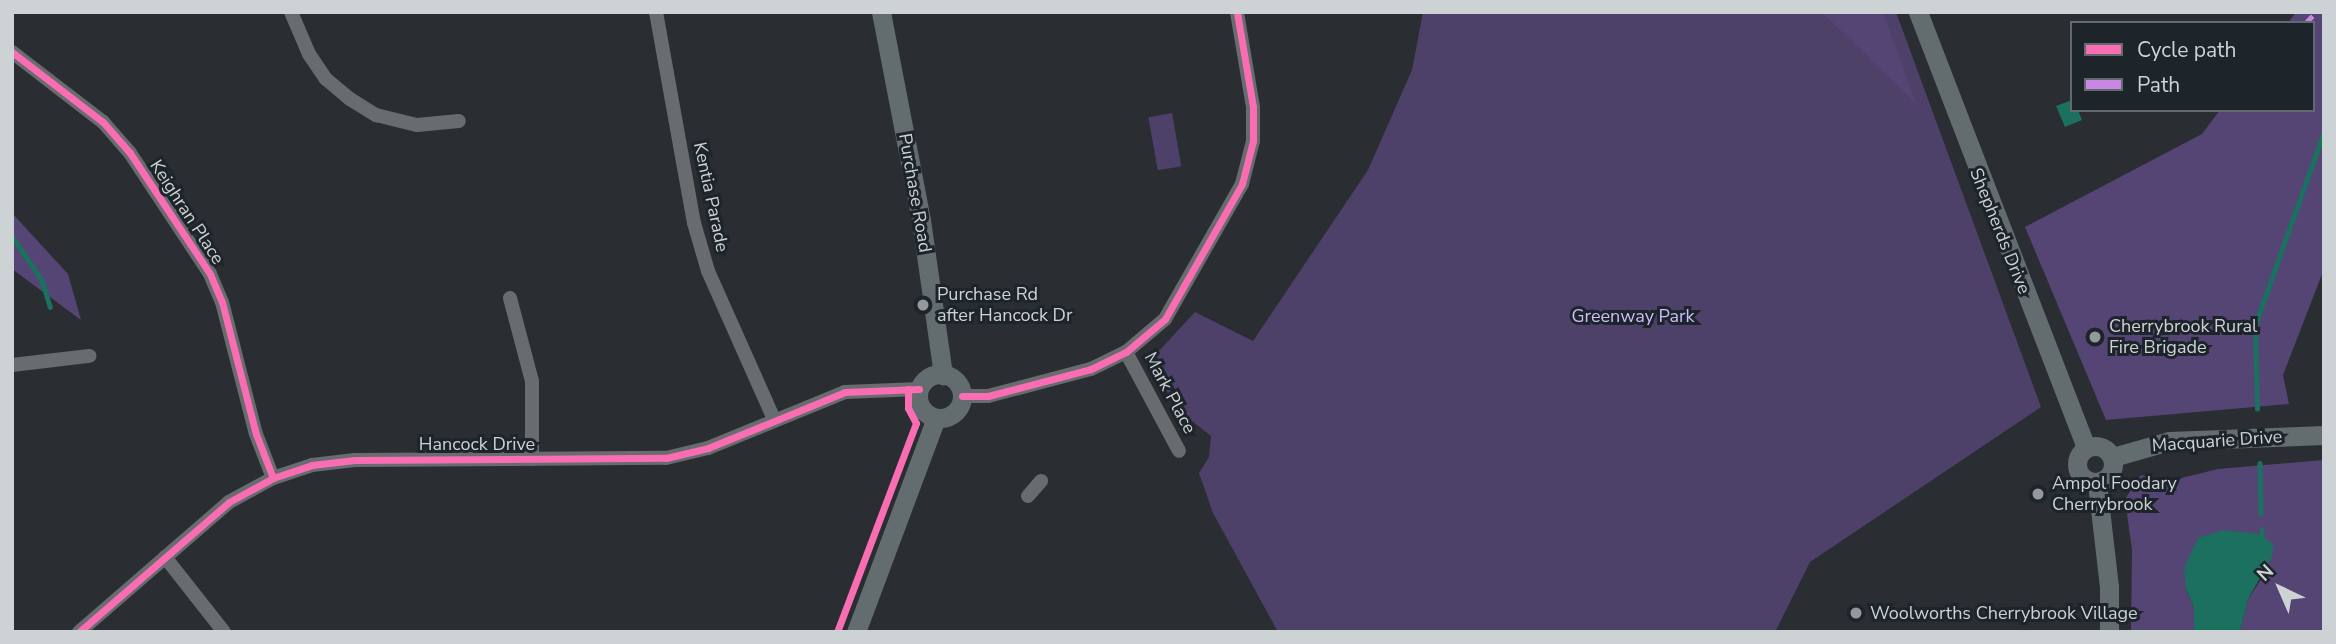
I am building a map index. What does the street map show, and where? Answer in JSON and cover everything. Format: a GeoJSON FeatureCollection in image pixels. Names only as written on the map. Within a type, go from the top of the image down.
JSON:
{"type":"FeatureCollection","features":[{"type":"Feature","properties":{"kind":"main road","name":"Purchase Road"},"geometry":{"type":"LineString","coordinates":[[881,12],[921,220],[943,375]]}},
{"type":"Feature","properties":{"kind":"main road","name":"Shepherds Drive"},"geometry":{"type":"LineString","coordinates":[[1918,12],[2086,448]]}},
{"type":"Feature","properties":{"kind":"main road"},"geometry":{"type":"LineString","coordinates":[[943,375],[957,383],[962,396],[954,413],[936,418],[923,410],[919,389],[926,379],[943,375]]}},
{"type":"Feature","properties":{"kind":"main road"},"geometry":{"type":"LineString","coordinates":[[856,632],[936,418]]}},
{"type":"Feature","properties":{"kind":"main road","name":"Macquarie Drive"},"geometry":{"type":"LineString","coordinates":[[2113,457],[2169,441],[2324,435]]}},
{"type":"Feature","properties":{"kind":"main road"},"geometry":{"type":"LineString","coordinates":[[2104,447],[2113,457],[2112,472],[2097,483],[2085,480],[2077,470],[2078,457],[2086,448],[2104,447]]}},
{"type":"Feature","properties":{"kind":"main road"},"geometry":{"type":"LineString","coordinates":[[2097,483],[2109,587],[2109,632]]}},
{"type":"Feature","properties":{"kind":"street"},"geometry":{"type":"LineString","coordinates":[[291,12],[309,54],[326,79],[350,99],[376,115],[417,125],[459,121]]}},
{"type":"Feature","properties":{"kind":"street","name":"Kentia Parade"},"geometry":{"type":"LineString","coordinates":[[656,12],[694,223],[708,271],[774,419]]}},
{"type":"Feature","properties":{"kind":"street"},"geometry":{"type":"LineString","coordinates":[[962,396],[988,396],[1091,369],[1126,352],[1165,319],[1183,294],[1242,184],[1252,141],[1253,107],[1237,12]]}},
{"type":"Feature","properties":{"kind":"street","name":"Keighran Place"},"geometry":{"type":"LineString","coordinates":[[12,52],[103,122],[130,153],[210,274],[222,302],[256,434],[273,478]]}},
{"type":"Feature","properties":{"kind":"street"},"geometry":{"type":"LineString","coordinates":[[510,298],[532,381],[533,459]]}},
{"type":"Feature","properties":{"kind":"street","name":"Mark Place"},"geometry":{"type":"LineString","coordinates":[[1126,352],[1179,451]]}},
{"type":"Feature","properties":{"kind":"street"},"geometry":{"type":"LineString","coordinates":[[12,365],[89,356]]}},
{"type":"Feature","properties":{"kind":"street","name":"Hancock Drive"},"geometry":{"type":"LineString","coordinates":[[79,632],[229,502],[273,478],[312,465],[355,460],[666,458],[708,448],[774,419],[845,393],[919,389]]}},
{"type":"Feature","properties":{"kind":"street"},"geometry":{"type":"LineString","coordinates":[[1028,496],[1041,481]]}},
{"type":"Feature","properties":{"kind":"street"},"geometry":{"type":"LineString","coordinates":[[165,557],[224,632]]}},
{"type":"Feature","properties":{"kind":"green space","name":"Greenway Park"},"geometry":{"type":"Polygon","coordinates":[[[1423,12],[1896,12],[2041,407],[1810,562],[1775,632],[1278,632],[1213,513],[1199,473],[1209,457],[1211,436],[1182,413],[1168,393],[1155,369],[1158,352],[1195,312],[1253,341],[1368,170],[1412,70],[1423,12]]]}},
{"type":"Feature","properties":{"kind":"green space"},"geometry":{"type":"Polygon","coordinates":[[[1172,113],[1181,166],[1158,170],[1148,117],[1172,113]]]}},
{"type":"Feature","properties":{"kind":"shaded area"},"geometry":{"type":"Polygon","coordinates":[[[1822,12],[1883,12],[1916,104],[1822,12]]]}},
{"type":"Feature","properties":{"kind":"shaded area"},"geometry":{"type":"Polygon","coordinates":[[[2296,12],[2324,12],[2324,269],[2283,375],[2289,404],[2106,420],[2025,227],[2202,134],[2218,112],[2315,112],[2315,21],[2289,21],[2296,12]]]}},
{"type":"Feature","properties":{"kind":"shaded area"},"geometry":{"type":"Polygon","coordinates":[[[2070,101],[2070,112],[2079,112],[2082,120],[2065,127],[2056,106],[2070,101]]]}},
{"type":"Feature","properties":{"kind":"shaded area"},"geometry":{"type":"Polygon","coordinates":[[[12,213],[68,274],[81,320],[12,269],[12,213]]]}},
{"type":"Feature","properties":{"kind":"shaded area"},"geometry":{"type":"Polygon","coordinates":[[[2324,460],[2324,632],[2240,632],[2248,599],[2262,578],[2198,538],[2186,589],[2194,607],[2194,632],[2131,632],[2132,550],[2125,499],[2141,475],[2169,481],[2218,469],[2324,460]]]}},
{"type":"Feature","properties":{"kind":"shaded area"},"geometry":{"type":"Polygon","coordinates":[[[2224,530],[2258,534],[2273,544],[2272,557],[2248,599],[2240,632],[2194,632],[2194,607],[2186,589],[2184,568],[2198,538],[2224,530]]]}},
{"type":"Feature","properties":{"kind":"waterway"},"geometry":{"type":"LineString","coordinates":[[2257,409],[2255,325],[2324,131]]}},
{"type":"Feature","properties":{"kind":"waterway"},"geometry":{"type":"LineString","coordinates":[[12,236],[42,280],[50,307]]}},
{"type":"Feature","properties":{"kind":"waterway"},"geometry":{"type":"LineString","coordinates":[[2260,463],[2261,513]]}},
{"type":"Feature","properties":{"kind":"waterway"},"geometry":{"type":"LineString","coordinates":[[2262,529],[2262,538]]}},
{"type":"Feature","properties":{"kind":"marked path"},"geometry":{"type":"LineString","coordinates":[[2308,21],[2316,12]]}},
{"type":"Feature","properties":{"kind":"cycle path"},"geometry":{"type":"LineString","coordinates":[[962,396],[988,396],[1091,369],[1126,352],[1165,319],[1242,184],[1253,141],[1253,107],[1237,12]]}},
{"type":"Feature","properties":{"kind":"cycle path"},"geometry":{"type":"LineString","coordinates":[[12,52],[103,122],[130,153],[210,274],[222,302],[256,434],[273,478]]}},
{"type":"Feature","properties":{"kind":"cycle path"},"geometry":{"type":"LineString","coordinates":[[837,632],[916,423],[908,408],[908,389]]}},
{"type":"Feature","properties":{"kind":"cycle path"},"geometry":{"type":"LineString","coordinates":[[79,632],[229,502],[273,478],[312,465],[355,460],[666,458],[708,448],[845,392],[919,389]]}},
{"type":"Feature","properties":{"kind":"place","name":"Purchase Rd after Hancock Dr"},"geometry":{"type":"Point","coordinates":[923,305]}},
{"type":"Feature","properties":{"kind":"place","name":"Cherrybrook Rural Fire Brigade"},"geometry":{"type":"Point","coordinates":[2095,337]}},
{"type":"Feature","properties":{"kind":"place","name":"Ampol Foodary Cherrybrook"},"geometry":{"type":"Point","coordinates":[2038,494]}},
{"type":"Feature","properties":{"kind":"place","name":"Woolworths Cherrybrook Village"},"geometry":{"type":"Point","coordinates":[1856,613]}}]}
